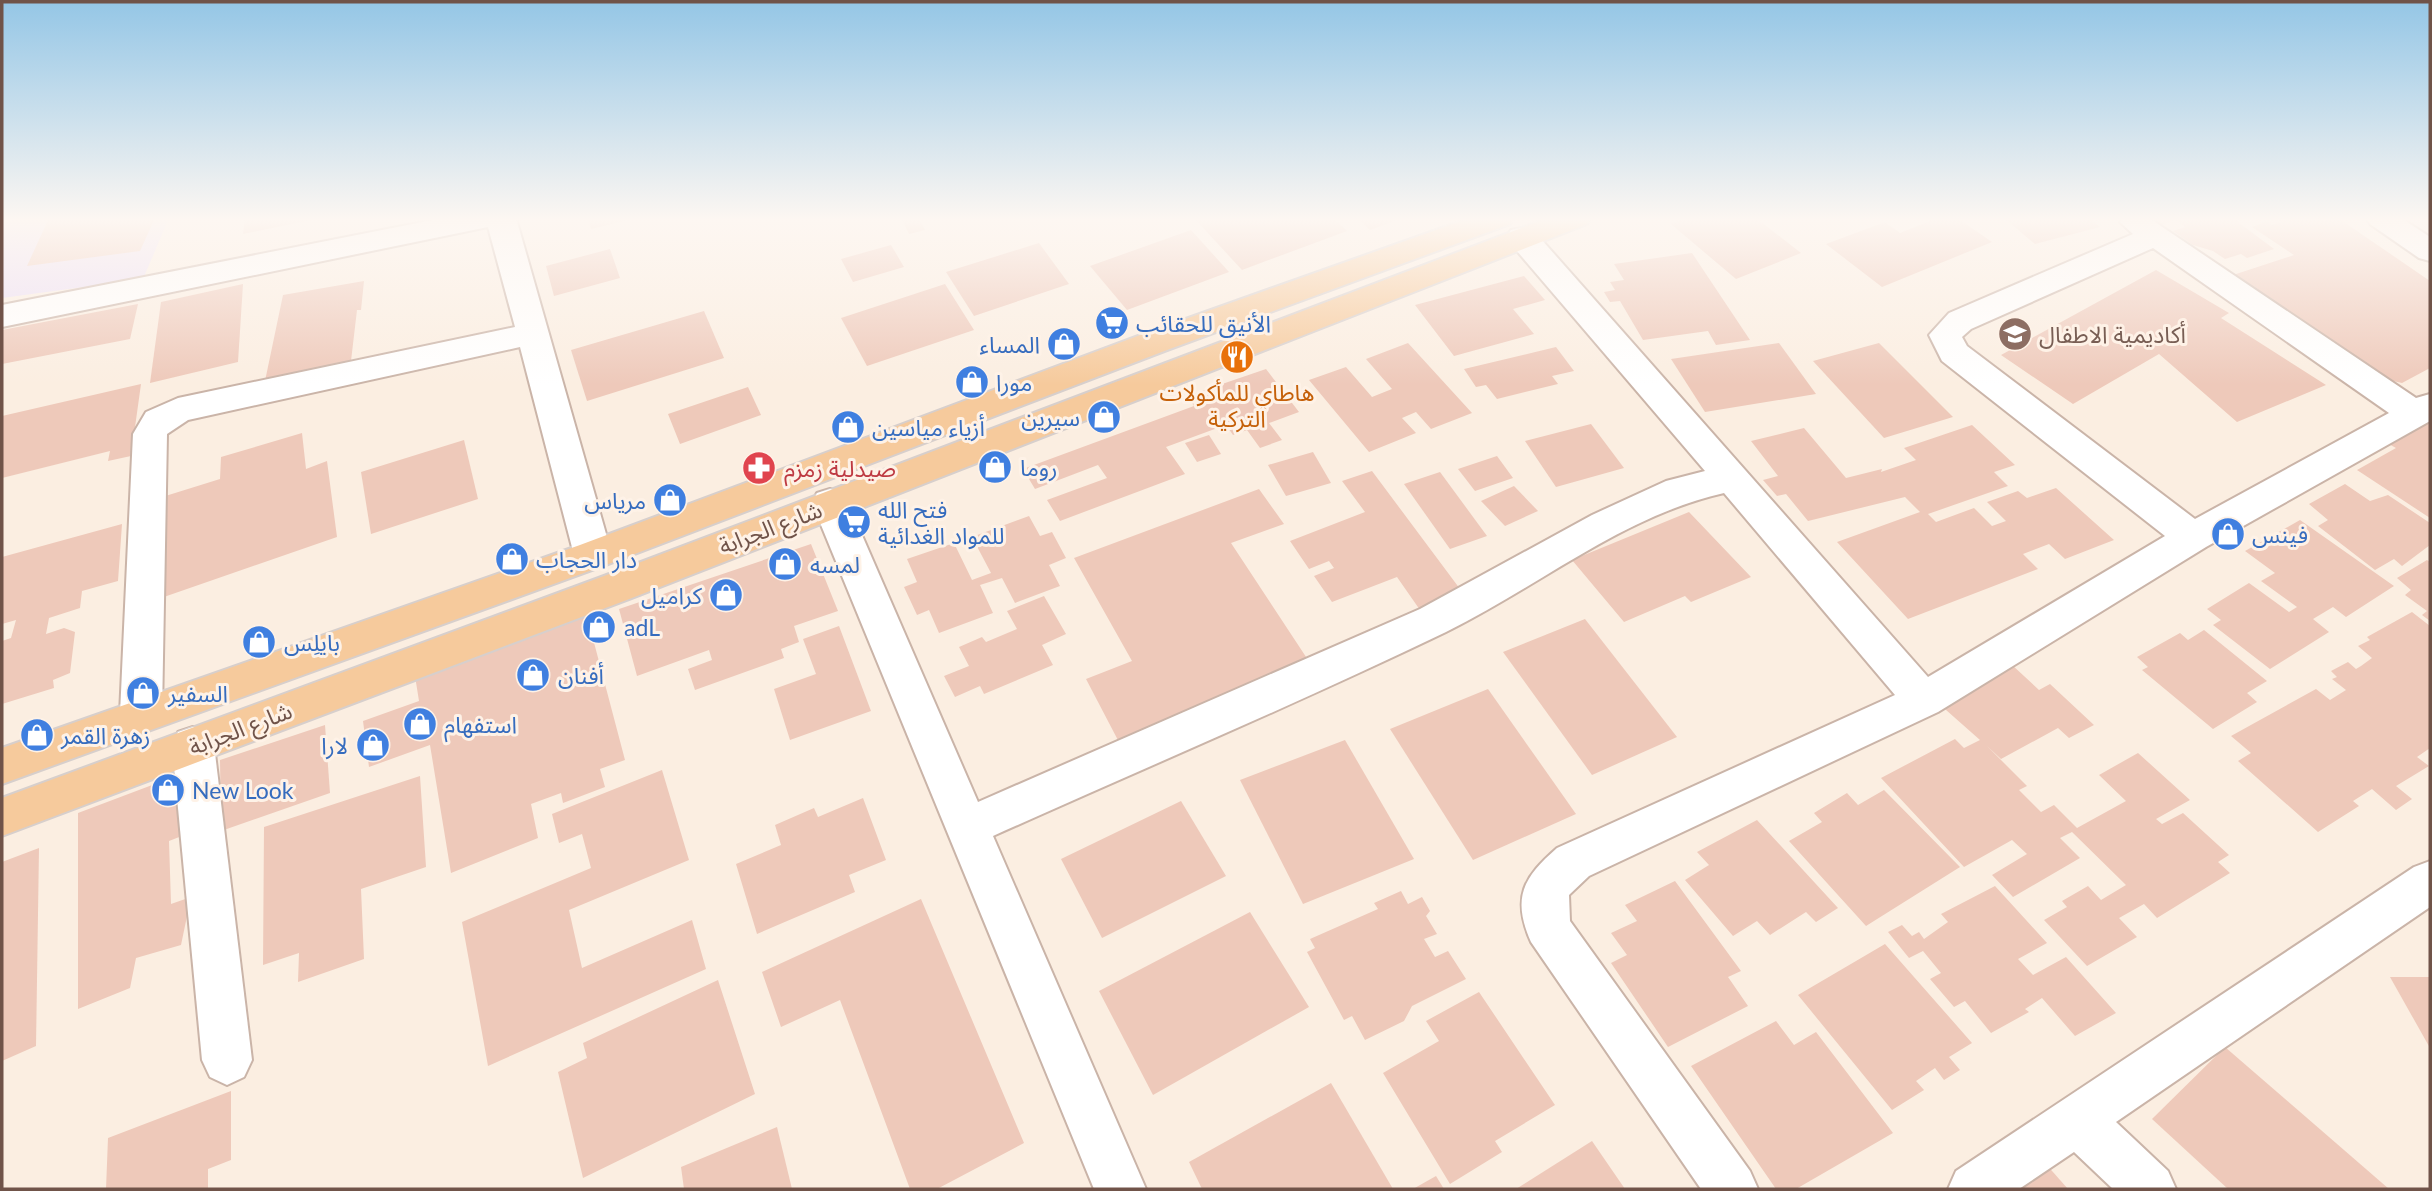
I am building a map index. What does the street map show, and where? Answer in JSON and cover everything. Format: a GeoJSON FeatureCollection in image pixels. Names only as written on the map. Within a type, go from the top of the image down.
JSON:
{"type":"FeatureCollection","features":[{"type":"Feature","properties":{"kind":"main road","name":"شارع الجرابة"},"geometry":{"type":"LineString","coordinates":[[2,766],[141,714],[593,555],[1142,346],[1368,274]]}},
{"type":"Feature","properties":{"kind":"main road","name":"شارع الجرابة"},"geometry":{"type":"LineString","coordinates":[[2,817],[830,503],[1398,274]]}},
{"type":"Feature","properties":{"kind":"main road"},"geometry":{"type":"LineString","coordinates":[[500,588],[510,626]]}},
{"type":"Feature","properties":{"kind":"street"},"geometry":{"type":"LineString","coordinates":[[2,316],[213,274]]}},
{"type":"Feature","properties":{"kind":"street"},"geometry":{"type":"LineString","coordinates":[[516,274],[593,555]]}},
{"type":"Feature","properties":{"kind":"street"},"geometry":{"type":"LineString","coordinates":[[1552,274],[1734,478],[1924,700]]}},
{"type":"Feature","properties":{"kind":"street"},"geometry":{"type":"LineString","coordinates":[[2052,274],[1960,321],[1945,335],[1954,353],[2193,537]]}},
{"type":"Feature","properties":{"kind":"street"},"geometry":{"type":"LineString","coordinates":[[1732,1189],[1547,926],[1546,887],[1573,862],[1924,700],[2193,537],[2423,411],[2213,274]]}},
{"type":"Feature","properties":{"kind":"street"},"geometry":{"type":"LineString","coordinates":[[141,714],[150,434],[158,421],[178,410],[532,334]]}},
{"type":"Feature","properties":{"kind":"street"},"geometry":{"type":"LineString","coordinates":[[967,827],[1434,620],[1605,525],[1679,490],[1734,478]]}},
{"type":"Feature","properties":{"kind":"street"},"geometry":{"type":"LineString","coordinates":[[830,503],[1121,1189]]}},
{"type":"Feature","properties":{"kind":"street"},"geometry":{"type":"LineString","coordinates":[[193,746],[227,1060]]}},
{"type":"Feature","properties":{"kind":"street"},"geometry":{"type":"LineString","coordinates":[[1973,1189],[2430,882]]}},
{"type":"Feature","properties":{"kind":"street"},"geometry":{"type":"LineString","coordinates":[[2076,1119],[2150,1189]]}},
{"type":"Feature","properties":{"kind":"shaded area"},"geometry":{"type":"Polygon","coordinates":[[[2,274],[145,274],[143,279],[2,298],[2,274]]]}},
{"type":"Feature","properties":{"kind":"building"},"geometry":{"type":"Polygon","coordinates":[[[548,274],[618,274],[620,278],[554,296],[548,274]]]}},
{"type":"Feature","properties":{"kind":"building"},"geometry":{"type":"Polygon","coordinates":[[[849,274],[882,274],[853,282],[849,274]]]}},
{"type":"Feature","properties":{"kind":"building"},"geometry":{"type":"Polygon","coordinates":[[[947,274],[1061,274],[1069,284],[974,316],[947,274]]]}},
{"type":"Feature","properties":{"kind":"building"},"geometry":{"type":"Polygon","coordinates":[[[1096,274],[1225,274],[1127,310],[1096,274]]]}},
{"type":"Feature","properties":{"kind":"building"},"geometry":{"type":"Polygon","coordinates":[[[1620,274],[1706,274],[1750,340],[1716,345],[1708,331],[1643,340],[1620,301],[1610,302],[1604,292],[1615,290],[1610,282],[1624,280],[1620,274]]]}},
{"type":"Feature","properties":{"kind":"building"},"geometry":{"type":"Polygon","coordinates":[[[1730,274],[1750,274],[1736,279],[1730,274]]]}},
{"type":"Feature","properties":{"kind":"building"},"geometry":{"type":"Polygon","coordinates":[[[1865,274],[1915,274],[1882,287],[1865,274]]]}},
{"type":"Feature","properties":{"kind":"building"},"geometry":{"type":"Polygon","coordinates":[[[2149,274],[2162,274],[2229,313],[2221,318],[2326,385],[2237,422],[2159,354],[2073,404],[2001,355],[2149,274]]]}},
{"type":"Feature","properties":{"kind":"building"},"geometry":{"type":"Polygon","coordinates":[[[2237,274],[2419,274],[2430,281],[2430,368],[2402,383],[2380,378],[2230,276],[2237,274]]]}},
{"type":"Feature","properties":{"kind":"building"},"geometry":{"type":"Polygon","coordinates":[[[1524,276],[1545,300],[1513,309],[1534,334],[1454,356],[1415,305],[1524,276]]]}},
{"type":"Feature","properties":{"kind":"building"},"geometry":{"type":"Polygon","coordinates":[[[364,281],[361,310],[357,310],[351,361],[265,381],[283,295],[364,281]]]}},
{"type":"Feature","properties":{"kind":"building"},"geometry":{"type":"Polygon","coordinates":[[[243,284],[238,362],[150,383],[161,302],[243,284]]]}},
{"type":"Feature","properties":{"kind":"building"},"geometry":{"type":"Polygon","coordinates":[[[945,284],[974,330],[867,366],[841,318],[945,284]]]}},
{"type":"Feature","properties":{"kind":"building"},"geometry":{"type":"Polygon","coordinates":[[[138,304],[130,339],[2,364],[2,330],[138,304]]]}},
{"type":"Feature","properties":{"kind":"building"},"geometry":{"type":"Polygon","coordinates":[[[704,311],[724,358],[587,401],[571,350],[704,311]]]}},
{"type":"Feature","properties":{"kind":"building"},"geometry":{"type":"Polygon","coordinates":[[[1408,343],[1472,413],[1431,429],[1416,412],[1402,418],[1416,433],[1369,452],[1309,380],[1346,367],[1372,397],[1392,389],[1366,359],[1408,343]]]}},
{"type":"Feature","properties":{"kind":"building"},"geometry":{"type":"Polygon","coordinates":[[[1779,343],[1816,394],[1705,412],[1671,359],[1779,343]]]}},
{"type":"Feature","properties":{"kind":"building"},"geometry":{"type":"Polygon","coordinates":[[[1879,343],[1953,417],[1884,438],[1813,361],[1879,343]]]}},
{"type":"Feature","properties":{"kind":"building"},"geometry":{"type":"Polygon","coordinates":[[[1556,347],[1574,371],[1552,376],[1558,384],[1497,399],[1486,385],[1476,387],[1464,369],[1556,347]]]}},
{"type":"Feature","properties":{"kind":"building"},"geometry":{"type":"Polygon","coordinates":[[[1266,369],[1299,412],[1269,423],[1282,440],[1260,448],[1247,430],[1233,435],[1226,425],[1212,430],[1166,447],[1185,474],[1060,521],[1047,500],[1107,478],[1098,465],[1035,489],[1023,469],[1194,406],[1187,396],[1266,369]]]}},
{"type":"Feature","properties":{"kind":"building"},"geometry":{"type":"Polygon","coordinates":[[[141,384],[131,456],[108,461],[110,451],[2,478],[2,416],[141,384]]]}},
{"type":"Feature","properties":{"kind":"building"},"geometry":{"type":"Polygon","coordinates":[[[748,387],[761,415],[680,444],[668,414],[748,387]]]}},
{"type":"Feature","properties":{"kind":"building"},"geometry":{"type":"Polygon","coordinates":[[[2430,416],[2430,518],[2357,470],[2396,448],[2387,443],[2430,416]]]}},
{"type":"Feature","properties":{"kind":"building"},"geometry":{"type":"Polygon","coordinates":[[[1591,424],[1624,468],[1556,487],[1525,441],[1591,424]]]}},
{"type":"Feature","properties":{"kind":"building"},"geometry":{"type":"Polygon","coordinates":[[[1972,425],[2015,465],[1994,472],[2008,486],[1928,514],[1936,522],[1974,508],[1992,526],[2006,521],[1987,502],[2018,491],[2027,498],[2056,488],[2114,540],[2065,559],[2049,544],[2023,554],[2038,569],[1908,619],[1837,542],[1920,512],[1905,497],[1808,521],[1786,494],[1777,496],[1763,480],[1778,476],[1751,441],[1804,428],[1846,478],[1882,469],[1881,472],[1916,460],[1904,448],[1972,425]]]}},
{"type":"Feature","properties":{"kind":"building"},"geometry":{"type":"Polygon","coordinates":[[[302,433],[306,469],[327,461],[337,537],[161,598],[159,498],[220,479],[221,457],[302,433]]]}},
{"type":"Feature","properties":{"kind":"building"},"geometry":{"type":"Polygon","coordinates":[[[1209,435],[1221,454],[1197,462],[1185,443],[1209,435]]]}},
{"type":"Feature","properties":{"kind":"building"},"geometry":{"type":"Polygon","coordinates":[[[464,440],[478,499],[371,534],[361,472],[464,440]]]}},
{"type":"Feature","properties":{"kind":"building"},"geometry":{"type":"Polygon","coordinates":[[[1313,452],[1331,483],[1286,496],[1268,465],[1313,452]]]}},
{"type":"Feature","properties":{"kind":"building"},"geometry":{"type":"Polygon","coordinates":[[[1497,456],[1513,478],[1475,491],[1458,469],[1497,456]]]}},
{"type":"Feature","properties":{"kind":"building"},"geometry":{"type":"Polygon","coordinates":[[[1372,471],[1463,593],[1420,610],[1397,577],[1332,602],[1314,576],[1334,568],[1329,561],[1309,569],[1290,541],[1365,512],[1342,481],[1372,471]]]}},
{"type":"Feature","properties":{"kind":"building"},"geometry":{"type":"Polygon","coordinates":[[[1440,472],[1487,536],[1450,549],[1404,484],[1440,472]]]}},
{"type":"Feature","properties":{"kind":"building"},"geometry":{"type":"Polygon","coordinates":[[[2345,484],[2370,501],[2388,495],[2430,523],[2430,545],[2402,566],[2394,559],[2375,570],[2318,526],[2328,520],[2309,504],[2345,484]]]}},
{"type":"Feature","properties":{"kind":"building"},"geometry":{"type":"Polygon","coordinates":[[[1514,486],[1538,511],[1505,526],[1481,501],[1514,486]]]}},
{"type":"Feature","properties":{"kind":"building"},"geometry":{"type":"Polygon","coordinates":[[[1259,489],[1284,524],[1231,543],[1312,666],[1121,746],[1086,679],[1132,661],[1074,558],[1259,489]]]}},
{"type":"Feature","properties":{"kind":"building"},"geometry":{"type":"Polygon","coordinates":[[[1689,512],[1751,577],[1691,602],[1685,596],[1624,622],[1572,560],[1689,512]]]}},
{"type":"Feature","properties":{"kind":"building"},"geometry":{"type":"Polygon","coordinates":[[[1029,516],[1040,536],[1052,532],[1066,558],[1049,565],[1060,586],[1015,603],[1002,578],[980,585],[993,613],[939,633],[929,610],[917,615],[904,587],[917,582],[907,559],[954,543],[972,580],[991,573],[972,537],[1029,516]]]}},
{"type":"Feature","properties":{"kind":"building"},"geometry":{"type":"Polygon","coordinates":[[[2300,520],[2394,586],[2346,617],[2333,607],[2313,619],[2329,632],[2270,669],[2213,625],[2221,620],[2207,609],[2249,583],[2289,612],[2297,607],[2261,581],[2275,573],[2245,551],[2300,520]]]}},
{"type":"Feature","properties":{"kind":"building"},"geometry":{"type":"Polygon","coordinates":[[[122,524],[118,581],[82,591],[80,608],[49,618],[46,634],[64,628],[75,632],[70,673],[53,680],[54,688],[2,704],[2,641],[11,638],[16,620],[2,624],[2,557],[122,524]]]}},
{"type":"Feature","properties":{"kind":"building"},"geometry":{"type":"Polygon","coordinates":[[[811,544],[838,611],[794,626],[799,642],[781,649],[784,658],[695,690],[688,669],[712,660],[709,650],[637,676],[619,609],[811,544]]]}},
{"type":"Feature","properties":{"kind":"building"},"geometry":{"type":"Polygon","coordinates":[[[2427,560],[2430,562],[2430,621],[2422,615],[2427,611],[2405,595],[2411,590],[2397,578],[2427,560]]]}},
{"type":"Feature","properties":{"kind":"building"},"geometry":{"type":"Polygon","coordinates":[[[1044,596],[1066,634],[1042,645],[1053,665],[984,694],[980,686],[955,697],[944,676],[969,666],[959,647],[982,637],[986,642],[1017,629],[1007,611],[1044,596]]]}},
{"type":"Feature","properties":{"kind":"building"},"geometry":{"type":"Polygon","coordinates":[[[2412,612],[2430,626],[2430,748],[2417,757],[2429,766],[2396,786],[2412,799],[2396,810],[2372,789],[2353,801],[2359,806],[2318,832],[2238,761],[2251,753],[2231,736],[2316,689],[2330,700],[2346,690],[2332,679],[2337,677],[2331,671],[2348,662],[2356,669],[2372,658],[2358,646],[2370,640],[2367,637],[2412,612]]]}},
{"type":"Feature","properties":{"kind":"building"},"geometry":{"type":"Polygon","coordinates":[[[587,616],[625,760],[600,769],[605,787],[563,803],[561,793],[531,804],[538,838],[451,873],[430,745],[369,767],[363,721],[419,701],[415,676],[587,616]]]}},
{"type":"Feature","properties":{"kind":"building"},"geometry":{"type":"Polygon","coordinates":[[[1585,619],[1677,737],[1592,775],[1503,652],[1585,619]]]}},
{"type":"Feature","properties":{"kind":"building"},"geometry":{"type":"Polygon","coordinates":[[[839,626],[871,711],[790,740],[774,689],[816,674],[803,639],[839,626]]]}},
{"type":"Feature","properties":{"kind":"building"},"geometry":{"type":"Polygon","coordinates":[[[2204,630],[2267,681],[2247,693],[2257,702],[2213,729],[2142,670],[2148,667],[2137,657],[2180,633],[2188,640],[2204,630]]]}},
{"type":"Feature","properties":{"kind":"building"},"geometry":{"type":"Polygon","coordinates":[[[2011,664],[2039,690],[2050,684],[2094,725],[2069,738],[2058,728],[2001,759],[1987,746],[2027,786],[2019,790],[2041,812],[2054,805],[2077,828],[2126,801],[2099,775],[2138,753],[2190,800],[2156,819],[2162,824],[2183,813],[2229,855],[2218,862],[2230,873],[2157,918],[2144,904],[2119,918],[2137,937],[2087,966],[2044,920],[2067,907],[2062,901],[2088,886],[2101,900],[2126,885],[2072,832],[2060,838],[2080,858],[2013,897],[1992,875],[2027,854],[2012,840],[1964,867],[1881,778],[1955,739],[1964,748],[1980,740],[1937,702],[2011,664]]]}},
{"type":"Feature","properties":{"kind":"building"},"geometry":{"type":"Polygon","coordinates":[[[1488,689],[1576,814],[1473,860],[1390,729],[1488,689]]]}},
{"type":"Feature","properties":{"kind":"building"},"geometry":{"type":"Polygon","coordinates":[[[325,725],[330,793],[221,831],[220,760],[325,725]]]}},
{"type":"Feature","properties":{"kind":"building"},"geometry":{"type":"Polygon","coordinates":[[[1345,740],[1414,859],[1303,904],[1240,780],[1345,740]]]}},
{"type":"Feature","properties":{"kind":"building"},"geometry":{"type":"Polygon","coordinates":[[[662,770],[689,860],[569,910],[582,968],[692,920],[706,969],[488,1066],[462,922],[591,868],[582,834],[559,843],[552,814],[662,770]]]}},
{"type":"Feature","properties":{"kind":"building"},"geometry":{"type":"Polygon","coordinates":[[[184,773],[187,834],[169,841],[171,904],[191,897],[181,945],[136,958],[130,988],[78,1009],[78,813],[184,773]]]}},
{"type":"Feature","properties":{"kind":"building"},"geometry":{"type":"Polygon","coordinates":[[[420,776],[426,867],[361,889],[364,959],[298,982],[299,953],[263,965],[264,827],[420,776]]]}},
{"type":"Feature","properties":{"kind":"building"},"geometry":{"type":"Polygon","coordinates":[[[1884,790],[1960,867],[1866,926],[1789,841],[1822,822],[1814,813],[1847,793],[1858,805],[1884,790]]]}},
{"type":"Feature","properties":{"kind":"building"},"geometry":{"type":"Polygon","coordinates":[[[863,798],[886,860],[849,875],[855,892],[757,934],[736,864],[781,845],[775,825],[814,808],[818,817],[863,798]]]}},
{"type":"Feature","properties":{"kind":"building"},"geometry":{"type":"Polygon","coordinates":[[[1181,801],[1226,876],[1102,938],[1061,859],[1181,801]]]}},
{"type":"Feature","properties":{"kind":"building"},"geometry":{"type":"Polygon","coordinates":[[[1757,820],[1838,908],[1816,922],[1806,912],[1770,935],[1757,921],[1733,936],[1685,880],[1709,865],[1697,852],[1757,820]]]}},
{"type":"Feature","properties":{"kind":"building"},"geometry":{"type":"Polygon","coordinates":[[[39,848],[36,1046],[2,1061],[2,862],[39,848]]]}},
{"type":"Feature","properties":{"kind":"building"},"geometry":{"type":"Polygon","coordinates":[[[1675,881],[1741,971],[1728,977],[1748,1006],[1668,1047],[1611,963],[1627,955],[1611,933],[1637,921],[1625,905],[1675,881]]]}},
{"type":"Feature","properties":{"kind":"building"},"geometry":{"type":"Polygon","coordinates":[[[1995,886],[2047,943],[2018,959],[2033,975],[2066,957],[2116,1013],[2075,1036],[2042,998],[2025,1009],[2029,1012],[1991,1033],[1965,1001],[1954,1007],[1930,979],[1941,973],[1923,951],[1909,958],[1888,932],[1902,925],[1912,936],[1919,932],[1924,939],[1948,922],[1941,914],[1995,886]]]}},
{"type":"Feature","properties":{"kind":"building"},"geometry":{"type":"Polygon","coordinates":[[[1401,891],[1408,904],[1422,897],[1430,911],[1426,916],[1437,934],[1424,939],[1435,957],[1448,951],[1466,979],[1412,1006],[1404,1021],[1365,1040],[1352,1016],[1344,1020],[1307,952],[1315,948],[1310,939],[1378,909],[1374,903],[1401,891]]]}},
{"type":"Feature","properties":{"kind":"building"},"geometry":{"type":"Polygon","coordinates":[[[921,899],[1024,1143],[937,1189],[910,1189],[840,1000],[781,1027],[762,972],[921,899]]]}},
{"type":"Feature","properties":{"kind":"building"},"geometry":{"type":"Polygon","coordinates":[[[1250,912],[1309,1007],[1153,1095],[1099,991],[1250,912]]]}},
{"type":"Feature","properties":{"kind":"building"},"geometry":{"type":"Polygon","coordinates":[[[1885,944],[1972,1043],[1949,1057],[1960,1070],[1944,1080],[1935,1068],[1916,1081],[1924,1090],[1892,1110],[1798,995],[1885,944]]]}},
{"type":"Feature","properties":{"kind":"building"},"geometry":{"type":"Polygon","coordinates":[[[2390,977],[2430,977],[2430,1048],[2390,977]]]}},
{"type":"Feature","properties":{"kind":"building"},"geometry":{"type":"Polygon","coordinates":[[[718,980],[755,1094],[583,1178],[558,1072],[587,1058],[583,1043],[718,980]]]}},
{"type":"Feature","properties":{"kind":"building"},"geometry":{"type":"Polygon","coordinates":[[[1479,992],[1555,1105],[1495,1141],[1502,1152],[1450,1184],[1383,1073],[1439,1041],[1426,1021],[1479,992]]]}},
{"type":"Feature","properties":{"kind":"building"},"geometry":{"type":"Polygon","coordinates":[[[1776,1021],[1794,1045],[1816,1032],[1893,1133],[1796,1189],[1776,1189],[1691,1066],[1776,1021]]]}},
{"type":"Feature","properties":{"kind":"building"},"geometry":{"type":"Polygon","coordinates":[[[2225,1047],[2389,1189],[2228,1189],[2152,1119],[2225,1047]]]}},
{"type":"Feature","properties":{"kind":"building"},"geometry":{"type":"Polygon","coordinates":[[[1331,1083],[1393,1189],[1202,1189],[1189,1162],[1331,1083]]]}},
{"type":"Feature","properties":{"kind":"building"},"geometry":{"type":"Polygon","coordinates":[[[231,1091],[231,1160],[208,1169],[208,1189],[106,1189],[108,1138],[231,1091]]]}},
{"type":"Feature","properties":{"kind":"building"},"geometry":{"type":"Polygon","coordinates":[[[777,1127],[792,1189],[684,1189],[681,1167],[777,1127]]]}},
{"type":"Feature","properties":{"kind":"building"},"geometry":{"type":"Polygon","coordinates":[[[1592,1141],[1625,1189],[1516,1189],[1592,1141]]]}},
{"type":"Feature","properties":{"kind":"building"},"geometry":{"type":"Polygon","coordinates":[[[2045,1163],[2068,1189],[2010,1189],[2045,1163]]]}},
{"type":"Feature","properties":{"kind":"building"},"geometry":{"type":"Polygon","coordinates":[[[1436,1176],[1444,1189],[1413,1189],[1436,1176]]]}},
{"type":"Feature","properties":{"kind":"place","name":"الأنيق للحقائب"},"geometry":{"type":"Point","coordinates":[1112,323]}},
{"type":"Feature","properties":{"kind":"place","name":"أكاديمية الاطفال"},"geometry":{"type":"Point","coordinates":[2015,334]}},
{"type":"Feature","properties":{"kind":"place","name":"المساء"},"geometry":{"type":"Point","coordinates":[1064,344]}},
{"type":"Feature","properties":{"kind":"place","name":"هاطاي للمأكولات التركية"},"geometry":{"type":"Point","coordinates":[1237,357]}},
{"type":"Feature","properties":{"kind":"place","name":"مورا"},"geometry":{"type":"Point","coordinates":[972,382]}},
{"type":"Feature","properties":{"kind":"place","name":"سيرين"},"geometry":{"type":"Point","coordinates":[1104,417]}},
{"type":"Feature","properties":{"kind":"place","name":"أزياء مياسين"},"geometry":{"type":"Point","coordinates":[848,427]}},
{"type":"Feature","properties":{"kind":"place","name":"روما"},"geometry":{"type":"Point","coordinates":[995,467]}},
{"type":"Feature","properties":{"kind":"place","name":"صيدلية زمزم"},"geometry":{"type":"Point","coordinates":[759,468]}},
{"type":"Feature","properties":{"kind":"place","name":"مرياس"},"geometry":{"type":"Point","coordinates":[670,500]}},
{"type":"Feature","properties":{"kind":"place","name":"فتح الله للمواد الغدائية"},"geometry":{"type":"Point","coordinates":[854,522]}},
{"type":"Feature","properties":{"kind":"place","name":"فينس"},"geometry":{"type":"Point","coordinates":[2228,534]}},
{"type":"Feature","properties":{"kind":"place","name":"دار الحجاب"},"geometry":{"type":"Point","coordinates":[512,559]}},
{"type":"Feature","properties":{"kind":"place","name":"لمسه"},"geometry":{"type":"Point","coordinates":[785,564]}},
{"type":"Feature","properties":{"kind":"place","name":"كراميل"},"geometry":{"type":"Point","coordinates":[726,595]}},
{"type":"Feature","properties":{"kind":"place","name":"adL"},"geometry":{"type":"Point","coordinates":[599,627]}},
{"type":"Feature","properties":{"kind":"place","name":"بايلِس"},"geometry":{"type":"Point","coordinates":[259,642]}},
{"type":"Feature","properties":{"kind":"place","name":"أفنان"},"geometry":{"type":"Point","coordinates":[533,675]}},
{"type":"Feature","properties":{"kind":"place","name":"السفير"},"geometry":{"type":"Point","coordinates":[143,693]}},
{"type":"Feature","properties":{"kind":"place","name":"استفهام"},"geometry":{"type":"Point","coordinates":[420,724]}},
{"type":"Feature","properties":{"kind":"place","name":"زهرة القمر"},"geometry":{"type":"Point","coordinates":[37,735]}},
{"type":"Feature","properties":{"kind":"place","name":"لارا"},"geometry":{"type":"Point","coordinates":[373,745]}},
{"type":"Feature","properties":{"kind":"place","name":"New Look"},"geometry":{"type":"Point","coordinates":[168,790]}}]}
